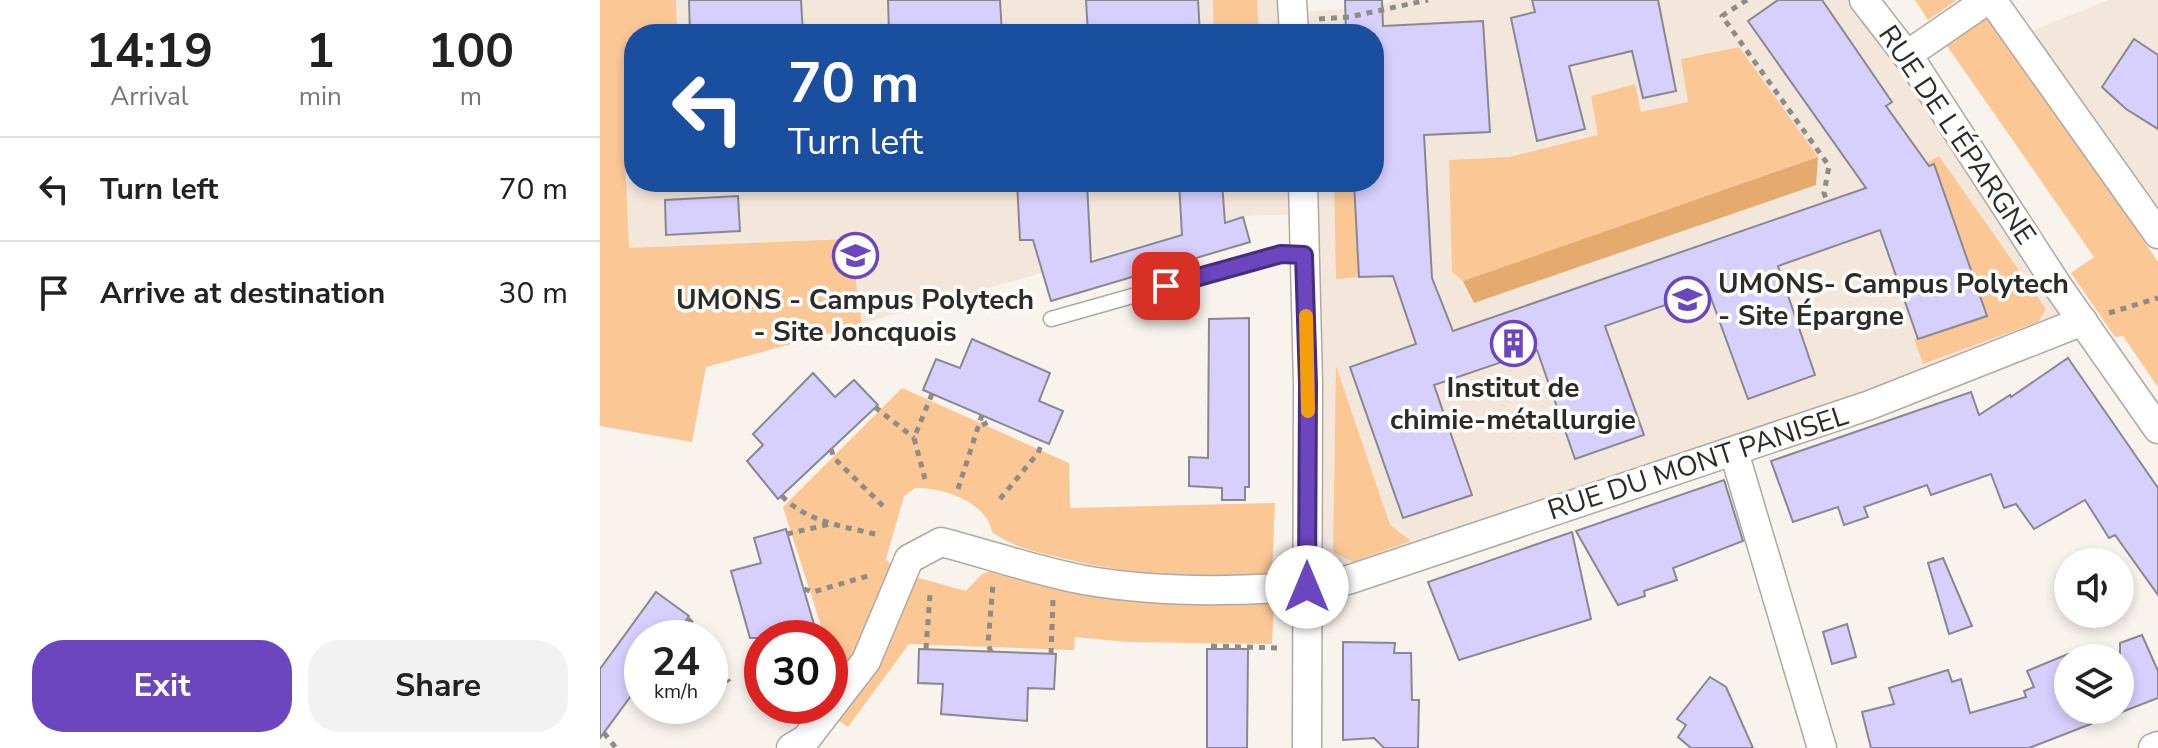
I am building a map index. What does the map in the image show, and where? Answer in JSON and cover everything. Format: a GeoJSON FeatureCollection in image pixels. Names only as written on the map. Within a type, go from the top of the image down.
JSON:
{"type":"FeatureCollection","features":[{"type":"Feature","properties":{"kind":"street","name":"RUE DE L'ÉPARGNE"},"geometry":{"type":"LineString","coordinates":[[1864,0],[1907,55],[2158,429]]}},
{"type":"Feature","properties":{"kind":"street"},"geometry":{"type":"LineString","coordinates":[[1907,55],[1990,0],[2158,234]]}},
{"type":"Feature","properties":{"kind":"street"},"geometry":{"type":"LineString","coordinates":[[1303,192],[1308,384],[1307,748]]}},
{"type":"Feature","properties":{"kind":"street","name":"RUE DU MONT PANISEL"},"geometry":{"type":"LineString","coordinates":[[791,748],[806,739],[866,661],[909,559],[941,542],[1082,579],[1140,587],[1307,587],[1348,580],[1870,405],[2083,321]]}},
{"type":"Feature","properties":{"kind":"street"},"geometry":{"type":"LineString","coordinates":[[1734,452],[1822,748]]}},
{"type":"Feature","properties":{"kind":"lane"},"geometry":{"type":"LineString","coordinates":[[1051,319],[1281,254],[1304,255]]}},
{"type":"Feature","properties":{"kind":"path"},"geometry":{"type":"LineString","coordinates":[[1293,18],[1349,17],[1428,0]]}},
{"type":"Feature","properties":{"kind":"path"},"geometry":{"type":"LineString","coordinates":[[1747,0],[1722,16],[1829,166],[1824,193],[1827,201]]}},
{"type":"Feature","properties":{"kind":"path"},"geometry":{"type":"LineString","coordinates":[[2083,321],[2158,298]]}},
{"type":"Feature","properties":{"kind":"path"},"geometry":{"type":"LineString","coordinates":[[914,438],[932,394]]}},
{"type":"Feature","properties":{"kind":"path"},"geometry":{"type":"LineString","coordinates":[[875,407],[914,438],[925,479]]}},
{"type":"Feature","properties":{"kind":"path"},"geometry":{"type":"LineString","coordinates":[[958,489],[981,426],[982,415]]}},
{"type":"Feature","properties":{"kind":"path"},"geometry":{"type":"LineString","coordinates":[[981,426],[993,420]]}},
{"type":"Feature","properties":{"kind":"path"},"geometry":{"type":"LineString","coordinates":[[1000,499],[1038,453],[1043,441]]}},
{"type":"Feature","properties":{"kind":"path"},"geometry":{"type":"LineString","coordinates":[[831,449],[834,458]]}},
{"type":"Feature","properties":{"kind":"path"},"geometry":{"type":"LineString","coordinates":[[825,455],[834,458],[886,509]]}},
{"type":"Feature","properties":{"kind":"path"},"geometry":{"type":"LineString","coordinates":[[782,496],[791,506],[831,524],[879,535]]}},
{"type":"Feature","properties":{"kind":"path"},"geometry":{"type":"LineString","coordinates":[[787,534],[831,524]]}},
{"type":"Feature","properties":{"kind":"path"},"geometry":{"type":"LineString","coordinates":[[807,598],[813,592],[880,572]]}},
{"type":"Feature","properties":{"kind":"path"},"geometry":{"type":"LineString","coordinates":[[987,652],[993,579]]}},
{"type":"Feature","properties":{"kind":"path"},"geometry":{"type":"LineString","coordinates":[[804,589],[813,592]]}},
{"type":"Feature","properties":{"kind":"path"},"geometry":{"type":"LineString","coordinates":[[1051,654],[1054,591]]}},
{"type":"Feature","properties":{"kind":"path"},"geometry":{"type":"LineString","coordinates":[[926,649],[930,594]]}},
{"type":"Feature","properties":{"kind":"path"},"geometry":{"type":"LineString","coordinates":[[1211,646],[1280,648]]}},
{"type":"Feature","properties":{"kind":"path"},"geometry":{"type":"LineString","coordinates":[[604,733],[616,748]]}},
{"type":"Feature","properties":{"kind":"shaded area","name":"UMONS- Campus Polytech - Site Épargne"},"geometry":{"type":"Polygon","coordinates":[[[600,0],[1292,0],[1293,13],[1366,7],[1397,0],[1864,0],[2083,321],[1307,587],[1303,214],[1246,216],[706,367],[692,442],[600,426],[600,0]]]}},
{"type":"Feature","properties":{"kind":"shaded area"},"geometry":{"type":"Polygon","coordinates":[[[600,0],[676,0],[677,24],[624,24],[624,192],[626,192],[629,248],[850,239],[862,325],[706,367],[692,442],[600,426],[600,0]]]}},
{"type":"Feature","properties":{"kind":"shaded area"},"geometry":{"type":"Polygon","coordinates":[[[1213,0],[1257,0],[1258,24],[1214,24],[1213,0]]]}},
{"type":"Feature","properties":{"kind":"shaded area"},"geometry":{"type":"Polygon","coordinates":[[[1915,0],[1957,0],[1928,20],[1915,0]]]}},
{"type":"Feature","properties":{"kind":"shaded area"},"geometry":{"type":"Polygon","coordinates":[[[2109,0],[2158,0],[2158,234],[2018,36],[2109,0]]]}},
{"type":"Feature","properties":{"kind":"shaded area"},"geometry":{"type":"Polygon","coordinates":[[[1989,13],[2158,262],[2158,387],[2123,336],[2115,337],[2071,273],[2094,257],[1945,43],[1989,13]]]}},
{"type":"Feature","properties":{"kind":"shaded area"},"geometry":{"type":"Polygon","coordinates":[[[1739,47],[1818,157],[1463,281],[1452,272],[1449,160],[1510,157],[1598,135],[1591,96],[1635,84],[1641,112],[1688,102],[1681,59],[1739,47]]]}},
{"type":"Feature","properties":{"kind":"shaded area"},"geometry":{"type":"Polygon","coordinates":[[[1939,156],[2046,309],[2038,322],[1923,364],[1914,339],[1977,319],[1925,164],[1939,156]]]}},
{"type":"Feature","properties":{"kind":"shaded area"},"geometry":{"type":"Polygon","coordinates":[[[1818,157],[1816,185],[1474,303],[1463,281],[1818,157]]]}},
{"type":"Feature","properties":{"kind":"shaded area"},"geometry":{"type":"Polygon","coordinates":[[[1334,192],[1355,192],[1359,277],[1336,279],[1334,192]]]}},
{"type":"Feature","properties":{"kind":"shaded area"},"geometry":{"type":"Polygon","coordinates":[[[1336,366],[1390,525],[1411,541],[1353,562],[1333,552],[1336,366]]]}},
{"type":"Feature","properties":{"kind":"shaded area"},"geometry":{"type":"Polygon","coordinates":[[[902,388],[1069,463],[1070,508],[1275,503],[1272,575],[1191,576],[1141,572],[1043,554],[1017,546],[992,532],[982,512],[962,498],[938,490],[915,488],[904,496],[886,559],[898,573],[848,665],[848,620],[819,620],[783,507],[902,388]]]}},
{"type":"Feature","properties":{"kind":"shaded area"},"geometry":{"type":"Polygon","coordinates":[[[996,569],[1144,598],[1274,602],[1272,644],[1127,642],[1075,637],[1074,650],[909,644],[848,727],[844,724],[848,724],[848,691],[915,577],[966,591],[982,574],[996,569]]]}},
{"type":"Feature","properties":{"kind":"building"},"geometry":{"type":"Polygon","coordinates":[[[689,0],[801,0],[802,24],[690,24],[689,0]]]}},
{"type":"Feature","properties":{"kind":"building"},"geometry":{"type":"Polygon","coordinates":[[[888,0],[1000,0],[1001,24],[889,24],[888,0]]]}},
{"type":"Feature","properties":{"kind":"building"},"geometry":{"type":"Polygon","coordinates":[[[1086,0],[1198,0],[1199,24],[1087,24],[1086,0]]]}},
{"type":"Feature","properties":{"kind":"building","name":"Institut de chimie-métallurgie"},"geometry":{"type":"Polygon","coordinates":[[[1345,0],[1382,0],[1383,24],[1346,24],[1345,0]]]}},
{"type":"Feature","properties":{"kind":"building"},"geometry":{"type":"Polygon","coordinates":[[[1532,0],[1658,0],[1676,91],[1643,98],[1632,51],[1569,66],[1585,129],[1537,141],[1511,18],[1535,12],[1532,0]]]}},
{"type":"Feature","properties":{"kind":"building","name":"Institut de chimie-métallurgie"},"geometry":{"type":"Polygon","coordinates":[[[1778,0],[1822,0],[1892,102],[1886,106],[1929,166],[1934,164],[1987,316],[1918,339],[1880,230],[1778,266],[1815,375],[1748,399],[1708,290],[1605,326],[1644,435],[1575,459],[1537,350],[1434,385],[1472,495],[1403,518],[1350,367],[1416,344],[1393,276],[1359,277],[1355,192],[1384,192],[1384,26],[1483,21],[1490,132],[1424,135],[1432,278],[1453,331],[1866,188],[1748,21],[1778,0]]]}},
{"type":"Feature","properties":{"kind":"building"},"geometry":{"type":"Polygon","coordinates":[[[2134,39],[2158,55],[2158,129],[2126,109],[2102,87],[2134,39]]]}},
{"type":"Feature","properties":{"kind":"building"},"geometry":{"type":"Polygon","coordinates":[[[1018,192],[1088,192],[1091,262],[1182,235],[1180,192],[1223,192],[1225,223],[1243,217],[1250,242],[1051,301],[1033,240],[1020,240],[1018,192]]]}},
{"type":"Feature","properties":{"kind":"building"},"geometry":{"type":"Polygon","coordinates":[[[738,196],[740,231],[666,235],[665,200],[738,196]]]}},
{"type":"Feature","properties":{"kind":"building"},"geometry":{"type":"Polygon","coordinates":[[[1249,318],[1249,487],[1245,487],[1245,500],[1222,500],[1222,488],[1189,486],[1189,457],[1208,458],[1209,319],[1249,318]]]}},
{"type":"Feature","properties":{"kind":"building"},"geometry":{"type":"Polygon","coordinates":[[[972,339],[1050,373],[1039,401],[1063,411],[1049,444],[923,390],[936,359],[960,368],[972,339]]]}},
{"type":"Feature","properties":{"kind":"building"},"geometry":{"type":"Polygon","coordinates":[[[2068,358],[2158,488],[2158,595],[2134,562],[2134,548],[2124,548],[2115,535],[2109,538],[2085,500],[2034,529],[2016,504],[2004,508],[1991,474],[1931,495],[1927,485],[1864,507],[1868,517],[1844,525],[1838,507],[1793,522],[1771,461],[1971,392],[1979,415],[2068,358]]]}},
{"type":"Feature","properties":{"kind":"building"},"geometry":{"type":"Polygon","coordinates":[[[813,373],[835,397],[854,380],[878,405],[778,499],[747,461],[763,445],[753,434],[813,373]]]}},
{"type":"Feature","properties":{"kind":"building"},"geometry":{"type":"Polygon","coordinates":[[[1724,480],[1743,541],[1673,568],[1677,580],[1644,591],[1645,596],[1618,605],[1576,531],[1724,480]]]}},
{"type":"Feature","properties":{"kind":"building"},"geometry":{"type":"Polygon","coordinates":[[[786,529],[813,620],[745,620],[731,571],[761,563],[754,538],[786,529]]]}},
{"type":"Feature","properties":{"kind":"building"},"geometry":{"type":"Polygon","coordinates":[[[1572,532],[1591,619],[1459,660],[1428,582],[1572,532]]]}},
{"type":"Feature","properties":{"kind":"building"},"geometry":{"type":"Polygon","coordinates":[[[1943,558],[1972,626],[1949,634],[1928,563],[1943,558]]]}},
{"type":"Feature","properties":{"kind":"building"},"geometry":{"type":"Polygon","coordinates":[[[656,592],[689,616],[686,620],[636,620],[656,592]]]}},
{"type":"Feature","properties":{"kind":"building"},"geometry":{"type":"Polygon","coordinates":[[[1847,624],[1856,657],[1832,664],[1823,632],[1847,624]]]}},
{"type":"Feature","properties":{"kind":"building"},"geometry":{"type":"Polygon","coordinates":[[[2142,635],[2158,671],[2158,698],[2134,707],[2134,644],[2120,643],[2142,635]]]}},
{"type":"Feature","properties":{"kind":"building"},"geometry":{"type":"Polygon","coordinates":[[[624,636],[624,705],[600,738],[600,669],[624,636]]]}},
{"type":"Feature","properties":{"kind":"building"},"geometry":{"type":"Polygon","coordinates":[[[1343,642],[1395,643],[1394,653],[1411,653],[1412,700],[1419,700],[1418,748],[1384,748],[1374,738],[1343,740],[1343,642]]]}},
{"type":"Feature","properties":{"kind":"building"},"geometry":{"type":"Polygon","coordinates":[[[919,649],[1056,654],[1054,689],[1028,688],[1027,721],[941,714],[943,684],[918,683],[919,649]]]}},
{"type":"Feature","properties":{"kind":"building"},"geometry":{"type":"Polygon","coordinates":[[[1207,649],[1248,649],[1247,748],[1207,748],[1207,649]]]}},
{"type":"Feature","properties":{"kind":"building"},"geometry":{"type":"Polygon","coordinates":[[[2054,660],[2054,724],[2091,724],[2029,748],[1871,748],[1862,712],[1894,704],[1889,688],[1948,670],[1952,682],[1961,679],[1970,713],[2026,697],[2024,691],[2034,687],[2027,671],[2054,660]]]}},
{"type":"Feature","properties":{"kind":"building"},"geometry":{"type":"Polygon","coordinates":[[[1710,677],[1726,687],[1753,748],[1691,748],[1678,737],[1686,725],[1677,719],[1710,677]]]}},
{"type":"Feature","properties":{"kind":"slow traffic"},"geometry":{"type":"LineString","coordinates":[[1306,316],[1308,411]]}},
{"type":"Feature","properties":{"kind":"place","name":"UMONS - Campus Polytech - Site Joncquois"},"geometry":{"type":"Point","coordinates":[855,255]}},
{"type":"Feature","properties":{"kind":"place","name":"UMONS- Campus Polytech - Site Épargne"},"geometry":{"type":"Point","coordinates":[1687,300]}},
{"type":"Feature","properties":{"kind":"place","name":"Institut de chimie-métallurgie"},"geometry":{"type":"Point","coordinates":[1513,344]}},
{"type":"Feature","properties":{"kind":"route"},"geometry":{"type":"LineString","coordinates":[[1166,286],[1281,254],[1304,255],[1308,384],[1307,587]]}}]}
